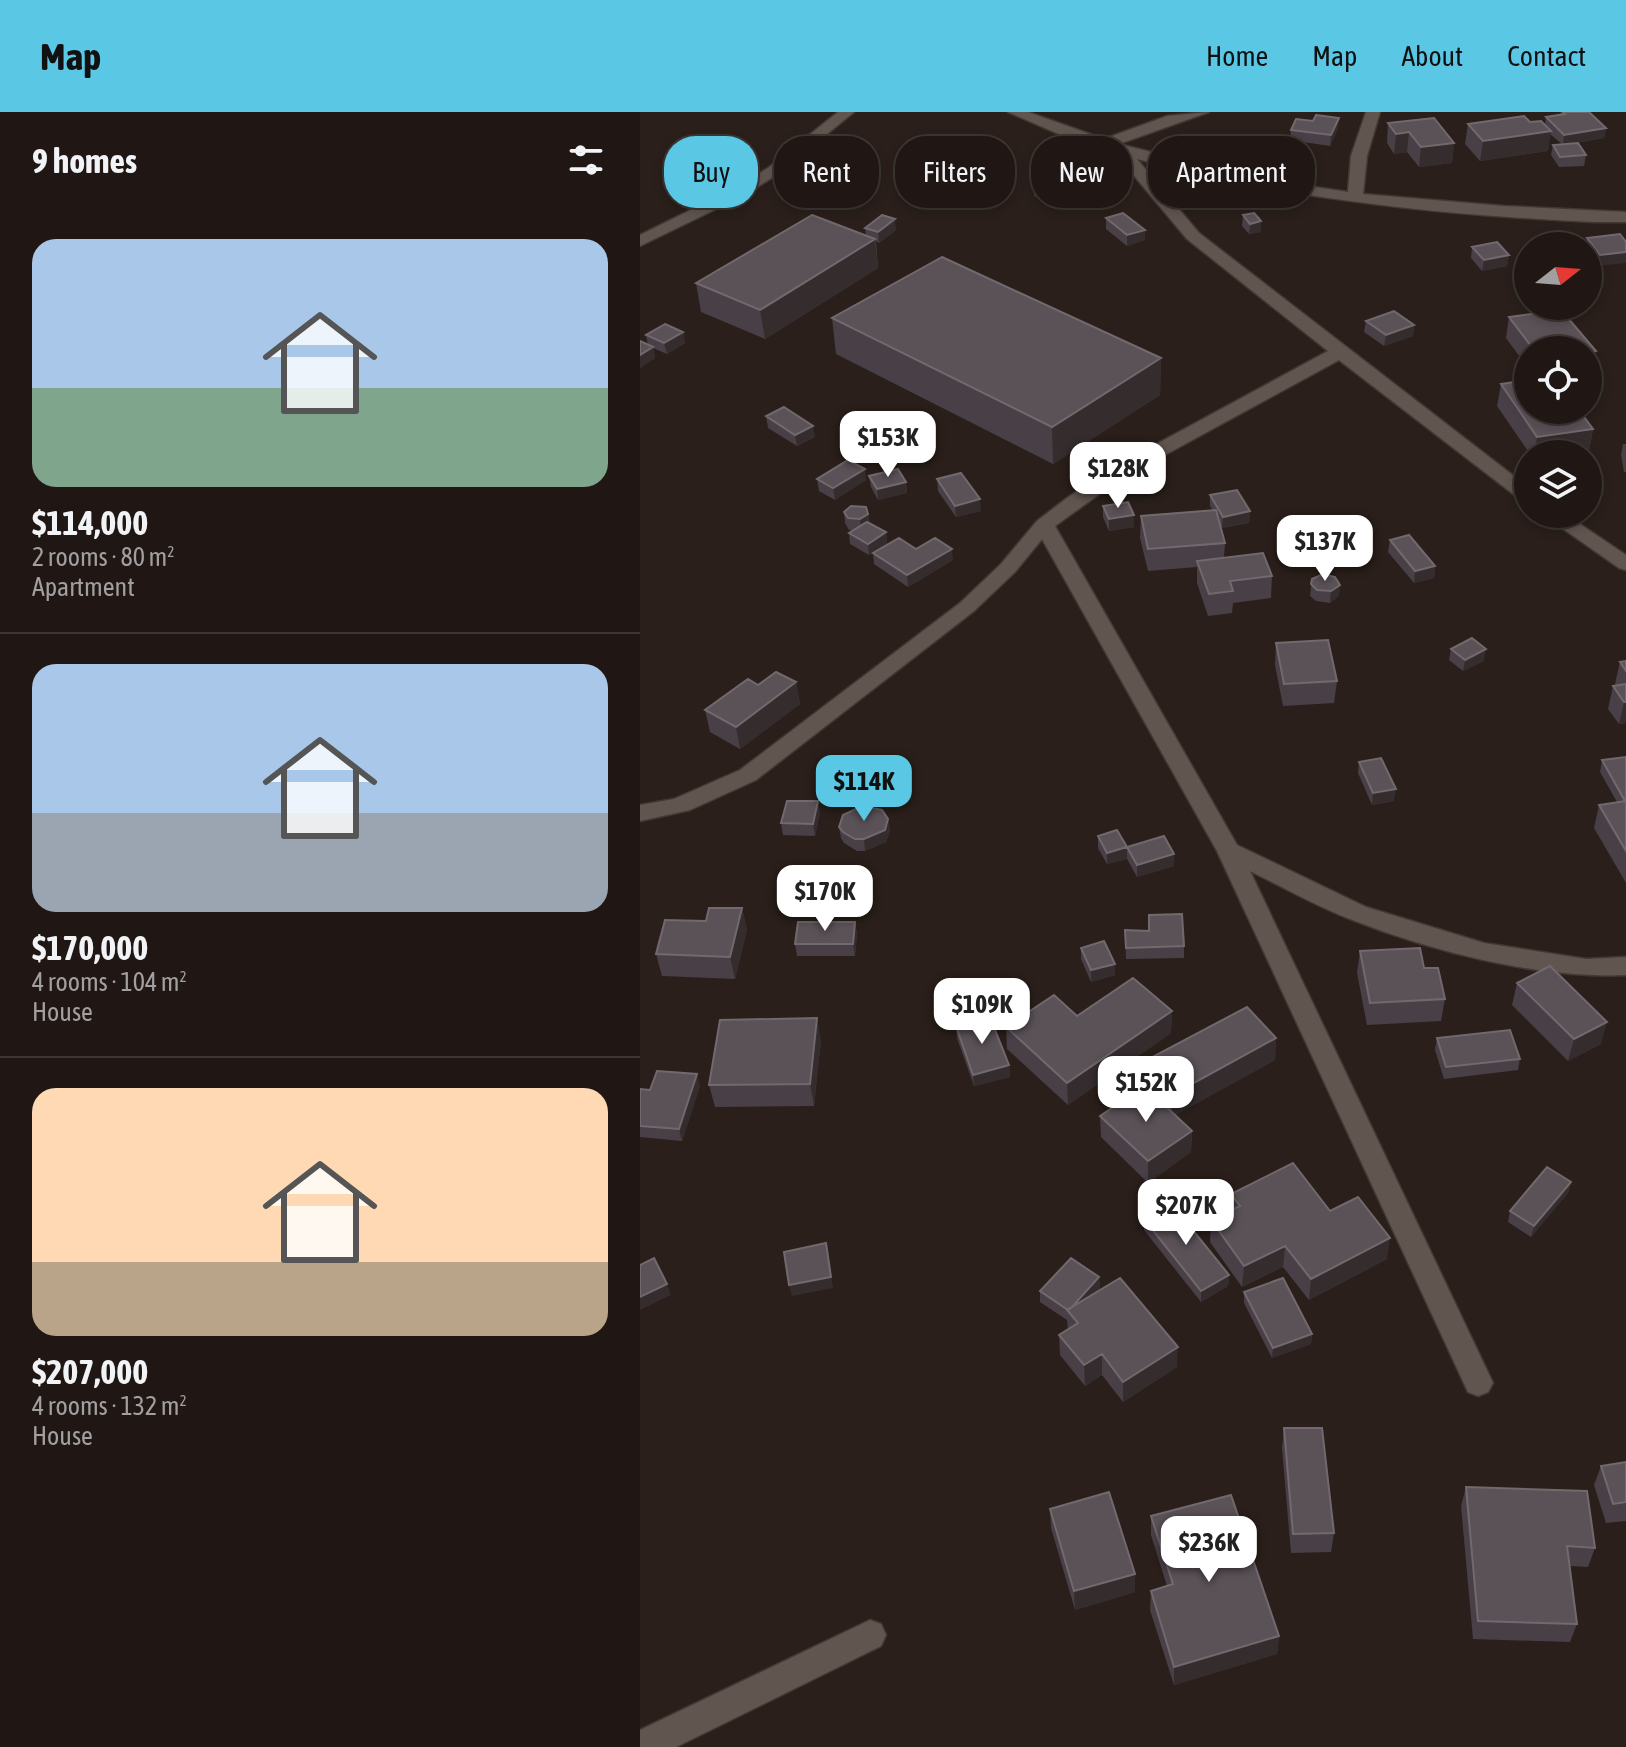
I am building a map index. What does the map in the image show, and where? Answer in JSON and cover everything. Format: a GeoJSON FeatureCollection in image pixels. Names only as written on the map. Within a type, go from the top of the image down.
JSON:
{"type":"FeatureCollection","features":[{"type":"Feature","properties":{"kind":"street"},"geometry":{"type":"LineString","coordinates":[[640,241],[773,171],[847,112]]}},
{"type":"Feature","properties":{"kind":"street"},"geometry":{"type":"LineString","coordinates":[[1015,112],[1079,136]]}},
{"type":"Feature","properties":{"kind":"street"},"geometry":{"type":"LineString","coordinates":[[1127,136],[1172,119],[1202,112]]}},
{"type":"Feature","properties":{"kind":"street"},"geometry":{"type":"LineString","coordinates":[[1355,198],[1359,156],[1373,112]]}},
{"type":"Feature","properties":{"kind":"street"},"geometry":{"type":"LineString","coordinates":[[1132,155],[1178,167],[1355,198],[1429,206],[1626,217]]}},
{"type":"Feature","properties":{"kind":"street"},"geometry":{"type":"LineString","coordinates":[[1132,164],[1193,236],[1514,485]]}},
{"type":"Feature","properties":{"kind":"street"},"geometry":{"type":"LineString","coordinates":[[640,813],[654,812],[715,791],[748,775],[967,607],[1008,568],[1044,525],[1112,476],[1340,352]]}},
{"type":"Feature","properties":{"kind":"street"},"geometry":{"type":"LineString","coordinates":[[1044,525],[1229,851],[1478,1383]]}},
{"type":"Feature","properties":{"kind":"street"},"geometry":{"type":"LineString","coordinates":[[1573,528],[1626,564]]}},
{"type":"Feature","properties":{"kind":"street"},"geometry":{"type":"LineString","coordinates":[[1229,851],[1358,913],[1484,952],[1586,968],[1626,966]]}},
{"type":"Feature","properties":{"kind":"street"},"geometry":{"type":"LineString","coordinates":[[641,1747],[870,1635]]}},
{"type":"Feature","properties":{"kind":"building"},"geometry":{"type":"Polygon","coordinates":[[[1563,112],[1589,112],[1606,128],[1564,135],[1546,117],[1565,114],[1563,112]]]}},
{"type":"Feature","properties":{"kind":"building"},"geometry":{"type":"Polygon","coordinates":[[[1316,115],[1339,118],[1331,135],[1291,130],[1296,119],[1313,121],[1316,115]]]}},
{"type":"Feature","properties":{"kind":"building"},"geometry":{"type":"Polygon","coordinates":[[[1524,116],[1530,122],[1541,121],[1551,131],[1483,141],[1468,124],[1524,116]]]}},
{"type":"Feature","properties":{"kind":"building"},"geometry":{"type":"Polygon","coordinates":[[[1434,118],[1454,143],[1421,147],[1409,132],[1396,134],[1388,123],[1434,118]]]}},
{"type":"Feature","properties":{"kind":"building"},"geometry":{"type":"Polygon","coordinates":[[[1578,143],[1586,155],[1560,157],[1553,145],[1578,143]]]}},
{"type":"Feature","properties":{"kind":"building"},"geometry":{"type":"Polygon","coordinates":[[[1123,213],[1145,230],[1127,235],[1106,218],[1123,213]]]}},
{"type":"Feature","properties":{"kind":"building"},"geometry":{"type":"Polygon","coordinates":[[[1254,213],[1261,221],[1250,224],[1243,215],[1254,213]]]}},
{"type":"Feature","properties":{"kind":"building"},"geometry":{"type":"Polygon","coordinates":[[[812,215],[875,239],[760,310],[696,283],[812,215]]]}},
{"type":"Feature","properties":{"kind":"building"},"geometry":{"type":"Polygon","coordinates":[[[882,215],[895,219],[878,232],[865,228],[882,215]]]}},
{"type":"Feature","properties":{"kind":"building"},"geometry":{"type":"Polygon","coordinates":[[[1620,234],[1626,242],[1626,252],[1602,255],[1602,236],[1620,234]]]}},
{"type":"Feature","properties":{"kind":"building"},"geometry":{"type":"Polygon","coordinates":[[[1497,242],[1509,255],[1484,260],[1472,247],[1497,242]]]}},
{"type":"Feature","properties":{"kind":"building"},"geometry":{"type":"Polygon","coordinates":[[[942,257],[1161,358],[1052,427],[832,318],[942,257]]]}},
{"type":"Feature","properties":{"kind":"building"},"geometry":{"type":"Polygon","coordinates":[[[1394,311],[1414,325],[1386,335],[1366,321],[1394,311]]]}},
{"type":"Feature","properties":{"kind":"building"},"geometry":{"type":"Polygon","coordinates":[[[1514,316],[1514,320],[1570,320],[1583,336],[1523,336],[1509,317],[1514,316]]]}},
{"type":"Feature","properties":{"kind":"building"},"geometry":{"type":"Polygon","coordinates":[[[665,324],[683,332],[664,343],[646,335],[665,324]]]}},
{"type":"Feature","properties":{"kind":"building"},"geometry":{"type":"Polygon","coordinates":[[[640,341],[653,347],[640,355],[640,341]]]}},
{"type":"Feature","properties":{"kind":"building"},"geometry":{"type":"Polygon","coordinates":[[[1514,382],[1514,403],[1501,384],[1514,382]]]}},
{"type":"Feature","properties":{"kind":"building"},"geometry":{"type":"Polygon","coordinates":[[[784,407],[813,426],[795,435],[766,416],[784,407]]]}},
{"type":"Feature","properties":{"kind":"building"},"geometry":{"type":"Polygon","coordinates":[[[1528,424],[1589,424],[1593,429],[1537,437],[1528,424]]]}},
{"type":"Feature","properties":{"kind":"building"},"geometry":{"type":"Polygon","coordinates":[[[848,460],[865,469],[833,488],[817,479],[848,460]]]}},
{"type":"Feature","properties":{"kind":"building"},"geometry":{"type":"Polygon","coordinates":[[[898,469],[906,482],[877,489],[869,476],[898,469]]]}},
{"type":"Feature","properties":{"kind":"building"},"geometry":{"type":"Polygon","coordinates":[[[961,473],[980,499],[955,506],[937,479],[961,473]]]}},
{"type":"Feature","properties":{"kind":"building"},"geometry":{"type":"Polygon","coordinates":[[[1237,490],[1250,511],[1223,517],[1210,495],[1237,490]]]}},
{"type":"Feature","properties":{"kind":"building"},"geometry":{"type":"Polygon","coordinates":[[[1128,502],[1134,515],[1109,519],[1103,506],[1128,502]]]}},
{"type":"Feature","properties":{"kind":"building"},"geometry":{"type":"Polygon","coordinates":[[[851,506],[866,507],[868,514],[860,519],[848,518],[844,512],[851,506]]]}},
{"type":"Feature","properties":{"kind":"building"},"geometry":{"type":"Polygon","coordinates":[[[1216,510],[1225,543],[1148,549],[1141,516],[1216,510]]]}},
{"type":"Feature","properties":{"kind":"building"},"geometry":{"type":"Polygon","coordinates":[[[867,522],[886,532],[868,544],[849,533],[867,522]]]}},
{"type":"Feature","properties":{"kind":"building"},"geometry":{"type":"Polygon","coordinates":[[[1409,535],[1435,566],[1415,571],[1390,540],[1409,535]]]}},
{"type":"Feature","properties":{"kind":"building"},"geometry":{"type":"Polygon","coordinates":[[[899,538],[916,549],[935,538],[952,549],[907,575],[873,553],[899,538]]]}},
{"type":"Feature","properties":{"kind":"building"},"geometry":{"type":"Polygon","coordinates":[[[1263,553],[1272,576],[1230,581],[1233,591],[1209,594],[1197,561],[1263,553]]]}},
{"type":"Feature","properties":{"kind":"building"},"geometry":{"type":"Polygon","coordinates":[[[1323,574],[1335,577],[1340,585],[1331,591],[1317,590],[1311,584],[1312,579],[1323,574]]]}},
{"type":"Feature","properties":{"kind":"building"},"geometry":{"type":"Polygon","coordinates":[[[1472,638],[1486,649],[1465,660],[1451,649],[1472,638]]]}},
{"type":"Feature","properties":{"kind":"building"},"geometry":{"type":"Polygon","coordinates":[[[1328,640],[1337,681],[1284,684],[1276,643],[1328,640]]]}},
{"type":"Feature","properties":{"kind":"building"},"geometry":{"type":"Polygon","coordinates":[[[776,672],[796,682],[736,727],[705,710],[748,679],[758,685],[776,672]]]}},
{"type":"Feature","properties":{"kind":"building"},"geometry":{"type":"Polygon","coordinates":[[[1626,684],[1626,702],[1624,702],[1613,686],[1626,684]]]}},
{"type":"Feature","properties":{"kind":"building"},"geometry":{"type":"Polygon","coordinates":[[[1626,757],[1626,800],[1625,801],[1602,760],[1626,757]]]}},
{"type":"Feature","properties":{"kind":"building"},"geometry":{"type":"Polygon","coordinates":[[[1381,758],[1396,789],[1373,793],[1359,762],[1381,758]]]}},
{"type":"Feature","properties":{"kind":"building"},"geometry":{"type":"Polygon","coordinates":[[[787,801],[818,801],[813,824],[781,823],[787,801]]]}},
{"type":"Feature","properties":{"kind":"building"},"geometry":{"type":"Polygon","coordinates":[[[1626,801],[1626,851],[1599,805],[1626,801]]]}},
{"type":"Feature","properties":{"kind":"building"},"geometry":{"type":"Polygon","coordinates":[[[862,806],[882,810],[888,819],[885,830],[864,839],[855,839],[839,827],[843,815],[862,806]]]}},
{"type":"Feature","properties":{"kind":"building"},"geometry":{"type":"Polygon","coordinates":[[[1117,830],[1127,847],[1107,853],[1098,836],[1117,830]]]}},
{"type":"Feature","properties":{"kind":"building"},"geometry":{"type":"Polygon","coordinates":[[[1164,836],[1174,854],[1137,865],[1127,847],[1164,836]]]}},
{"type":"Feature","properties":{"kind":"building"},"geometry":{"type":"Polygon","coordinates":[[[709,908],[742,908],[730,957],[656,954],[665,920],[706,921],[709,908]]]}},
{"type":"Feature","properties":{"kind":"building"},"geometry":{"type":"Polygon","coordinates":[[[1182,914],[1184,946],[1126,948],[1125,930],[1149,931],[1149,915],[1182,914]]]}},
{"type":"Feature","properties":{"kind":"building"},"geometry":{"type":"Polygon","coordinates":[[[798,922],[855,922],[853,944],[795,944],[798,922]]]}},
{"type":"Feature","properties":{"kind":"building"},"geometry":{"type":"Polygon","coordinates":[[[1104,941],[1115,964],[1091,970],[1081,948],[1104,941]]]}},
{"type":"Feature","properties":{"kind":"building"},"geometry":{"type":"Polygon","coordinates":[[[1420,948],[1424,968],[1438,968],[1445,999],[1370,1003],[1360,951],[1420,948]]]}},
{"type":"Feature","properties":{"kind":"building"},"geometry":{"type":"Polygon","coordinates":[[[1550,966],[1607,1022],[1574,1039],[1517,983],[1550,966]]]}},
{"type":"Feature","properties":{"kind":"building"},"geometry":{"type":"Polygon","coordinates":[[[1133,978],[1172,1011],[1067,1083],[1006,1027],[1054,995],[1077,1016],[1133,978]]]}},
{"type":"Feature","properties":{"kind":"building"},"geometry":{"type":"Polygon","coordinates":[[[1247,1007],[1276,1038],[1172,1095],[1143,1062],[1247,1007]]]}},
{"type":"Feature","properties":{"kind":"building"},"geometry":{"type":"Polygon","coordinates":[[[990,1017],[1009,1065],[973,1075],[956,1026],[990,1017]]]}},
{"type":"Feature","properties":{"kind":"building"},"geometry":{"type":"Polygon","coordinates":[[[817,1018],[810,1084],[709,1085],[720,1020],[817,1018]]]}},
{"type":"Feature","properties":{"kind":"building"},"geometry":{"type":"Polygon","coordinates":[[[1510,1030],[1520,1059],[1446,1067],[1437,1038],[1510,1030]]]}},
{"type":"Feature","properties":{"kind":"building"},"geometry":{"type":"Polygon","coordinates":[[[657,1071],[697,1074],[679,1129],[640,1126],[640,1089],[650,1090],[657,1071]]]}},
{"type":"Feature","properties":{"kind":"building"},"geometry":{"type":"Polygon","coordinates":[[[1144,1086],[1192,1131],[1148,1161],[1100,1116],[1144,1086]]]}},
{"type":"Feature","properties":{"kind":"building"},"geometry":{"type":"Polygon","coordinates":[[[1293,1163],[1330,1211],[1358,1197],[1390,1238],[1311,1279],[1285,1246],[1244,1266],[1211,1220],[1240,1206],[1231,1194],[1293,1163]]]}},
{"type":"Feature","properties":{"kind":"building"},"geometry":{"type":"Polygon","coordinates":[[[1547,1167],[1571,1182],[1534,1226],[1510,1211],[1547,1167]]]}},
{"type":"Feature","properties":{"kind":"building"},"geometry":{"type":"Polygon","coordinates":[[[1171,1203],[1229,1275],[1201,1291],[1144,1219],[1171,1203]]]}},
{"type":"Feature","properties":{"kind":"building"},"geometry":{"type":"Polygon","coordinates":[[[826,1243],[831,1277],[789,1285],[784,1252],[826,1243]]]}},
{"type":"Feature","properties":{"kind":"building"},"geometry":{"type":"Polygon","coordinates":[[[654,1258],[667,1284],[640,1297],[640,1265],[654,1258]]]}},
{"type":"Feature","properties":{"kind":"building"},"geometry":{"type":"Polygon","coordinates":[[[1071,1258],[1099,1277],[1068,1310],[1040,1291],[1071,1258]]]}},
{"type":"Feature","properties":{"kind":"building"},"geometry":{"type":"Polygon","coordinates":[[[1120,1278],[1178,1347],[1123,1382],[1102,1354],[1084,1365],[1059,1335],[1078,1323],[1067,1310],[1120,1278]]]}},
{"type":"Feature","properties":{"kind":"building"},"geometry":{"type":"Polygon","coordinates":[[[1283,1278],[1312,1334],[1273,1348],[1244,1292],[1283,1278]]]}},
{"type":"Feature","properties":{"kind":"building"},"geometry":{"type":"Polygon","coordinates":[[[1284,1428],[1322,1428],[1334,1533],[1293,1534],[1284,1428]]]}},
{"type":"Feature","properties":{"kind":"building"},"geometry":{"type":"Polygon","coordinates":[[[1626,1462],[1626,1502],[1613,1504],[1601,1466],[1626,1462]]]}},
{"type":"Feature","properties":{"kind":"building"},"geometry":{"type":"Polygon","coordinates":[[[1466,1487],[1587,1491],[1595,1548],[1567,1546],[1577,1624],[1478,1621],[1466,1487]]]}},
{"type":"Feature","properties":{"kind":"building"},"geometry":{"type":"Polygon","coordinates":[[[1109,1492],[1135,1574],[1074,1591],[1050,1509],[1109,1492]]]}},
{"type":"Feature","properties":{"kind":"building"},"geometry":{"type":"Polygon","coordinates":[[[1231,1495],[1279,1636],[1174,1667],[1151,1591],[1173,1584],[1151,1516],[1231,1495]]]}}]}
